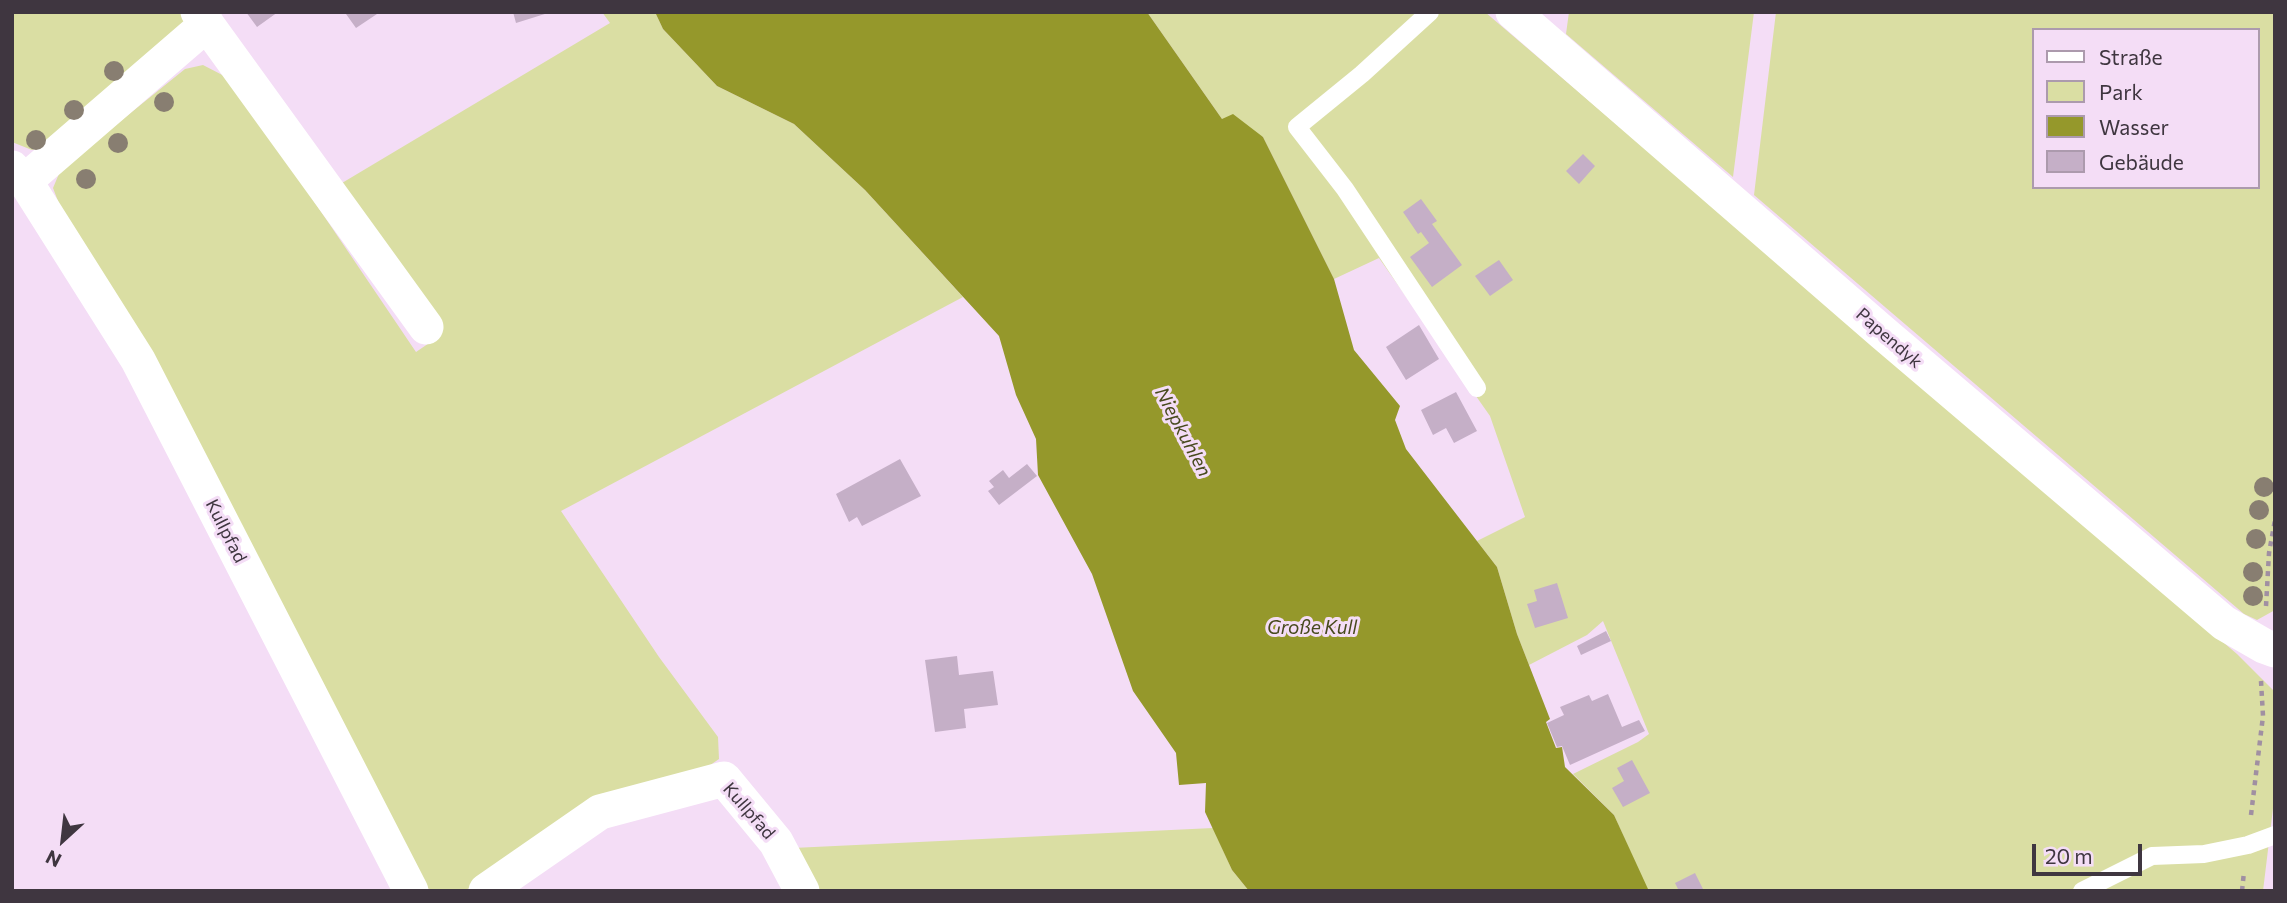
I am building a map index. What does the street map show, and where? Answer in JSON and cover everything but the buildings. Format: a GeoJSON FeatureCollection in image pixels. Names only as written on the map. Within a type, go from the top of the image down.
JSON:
{"type":"FeatureCollection","features":[{"type":"Feature","properties":{"kind":"street","name":"Papendyk"},"geometry":{"type":"LineString","coordinates":[[1513,12],[1883,333],[2224,623],[2269,648]]}},
{"type":"Feature","properties":{"kind":"street","name":"Kullpfad"},"geometry":{"type":"LineString","coordinates":[[411,891],[138,359],[19,175],[203,18],[426,327]]}},
{"type":"Feature","properties":{"kind":"street","name":"Kullpfad"},"geometry":{"type":"LineString","coordinates":[[486,891],[600,812],[724,779],[776,842],[802,891]]}},
{"type":"Feature","properties":{"kind":"lane"},"geometry":{"type":"LineString","coordinates":[[1430,12],[1362,74],[1297,127],[1345,189],[1477,388]]}},
{"type":"Feature","properties":{"kind":"lane"},"geometry":{"type":"LineString","coordinates":[[2082,891],[2152,856],[2204,854],[2248,845],[2275,835]]}},
{"type":"Feature","properties":{"kind":"path"},"geometry":{"type":"LineString","coordinates":[[2269,648],[2269,553],[2275,520]]}},
{"type":"Feature","properties":{"kind":"path"},"geometry":{"type":"LineString","coordinates":[[2242,891],[2263,716],[2261,686]]}},
{"type":"Feature","properties":{"kind":"green space"},"geometry":{"type":"Polygon","coordinates":[[[12,12],[184,12],[193,23],[57,142],[32,150],[12,142],[12,12]]]}},
{"type":"Feature","properties":{"kind":"green space"},"geometry":{"type":"Polygon","coordinates":[[[602,12],[655,12],[663,29],[717,86],[794,124],[865,190],[963,297],[561,511],[659,657],[718,737],[719,759],[473,887],[459,891],[438,891],[418,884],[61,209],[53,188],[61,169],[185,69],[203,65],[232,80],[416,352],[441,335],[342,183],[610,23],[602,12]]]}},
{"type":"Feature","properties":{"kind":"green space"},"geometry":{"type":"Polygon","coordinates":[[[1147,12],[1485,12],[2237,654],[2275,692],[2275,792],[2263,891],[1643,891],[1647,889],[1614,815],[1573,774],[1649,734],[1603,621],[1587,635],[1529,665],[1497,567],[1477,541],[1525,517],[1490,416],[1379,258],[1334,279],[1263,137],[1222,119],[1147,12]]]}},
{"type":"Feature","properties":{"kind":"green space"},"geometry":{"type":"Polygon","coordinates":[[[1569,12],[1754,12],[1733,177],[1566,34],[1569,12]]]}},
{"type":"Feature","properties":{"kind":"green space"},"geometry":{"type":"Polygon","coordinates":[[[1776,12],[2275,12],[2275,610],[2257,620],[2244,614],[1754,195],[1776,12]]]}},
{"type":"Feature","properties":{"kind":"green space"},"geometry":{"type":"Polygon","coordinates":[[[1213,828],[1232,870],[1249,891],[815,891],[793,848],[1213,828]]]}},
{"type":"Feature","properties":{"kind":"water","name":"Große Kull"},"geometry":{"type":"Polygon","coordinates":[[[655,12],[1147,12],[1222,119],[1233,114],[1263,137],[1334,279],[1354,350],[1400,406],[1395,420],[1406,449],[1497,567],[1517,634],[1550,719],[1546,722],[1556,748],[1562,747],[1565,767],[1614,815],[1648,889],[1249,891],[1232,870],[1205,812],[1206,783],[1179,785],[1176,753],[1133,691],[1092,574],[1038,475],[1036,439],[1016,395],[999,336],[865,190],[794,124],[717,86],[663,29],[655,12]]]}},
{"type":"Feature","properties":{"kind":"water label","name":"Niepkuhlen"},"geometry":{"type":"Point","coordinates":[1183,432]}}]}
